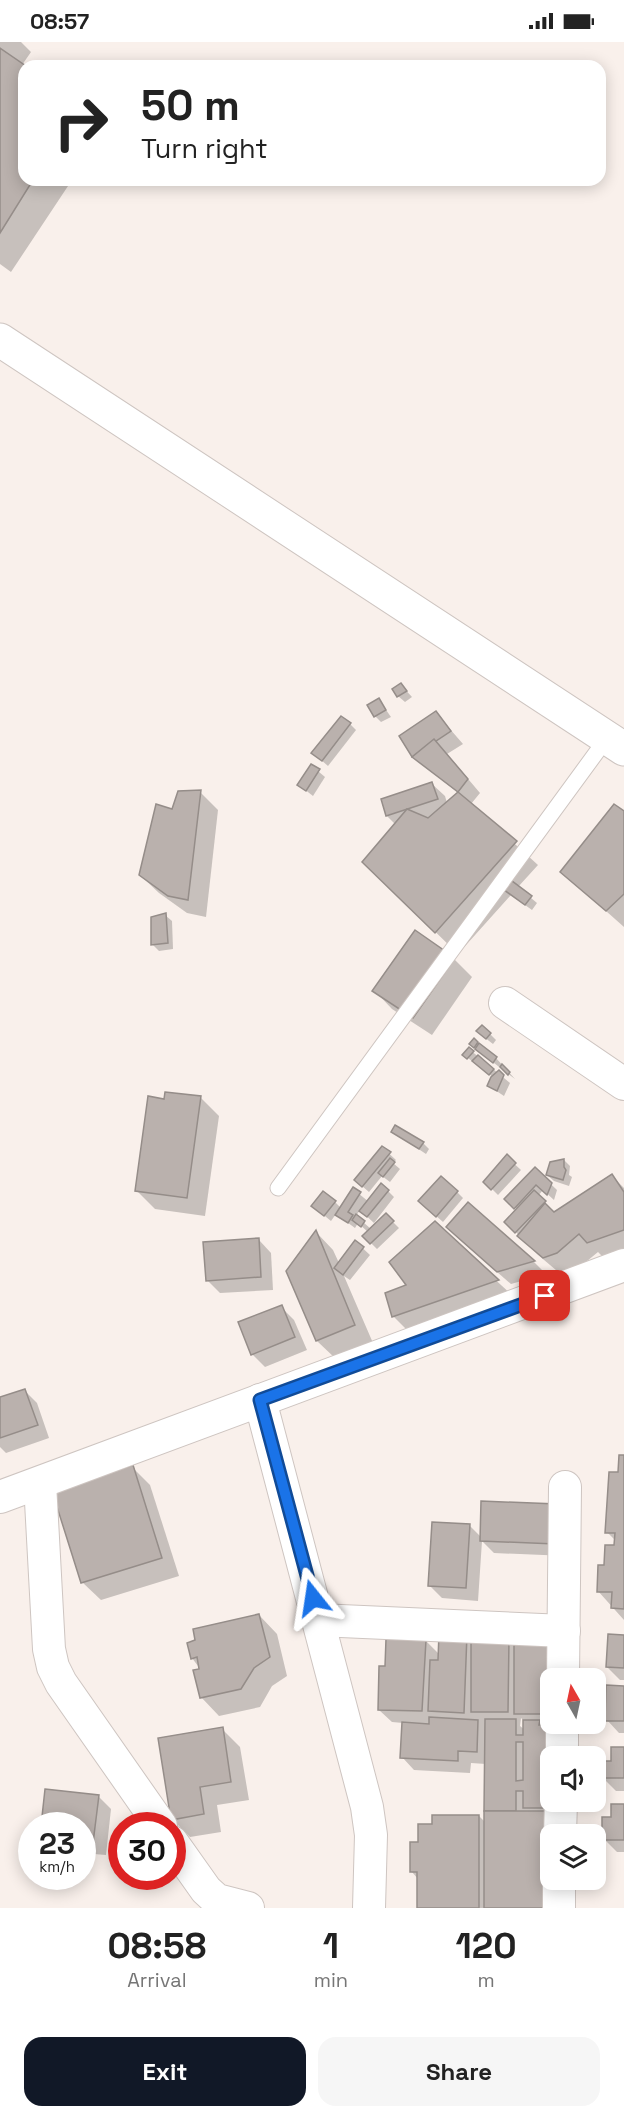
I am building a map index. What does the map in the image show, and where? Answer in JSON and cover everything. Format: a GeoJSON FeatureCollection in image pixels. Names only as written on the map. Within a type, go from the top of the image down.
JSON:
{"type":"FeatureCollection","features":[{"type":"Feature","properties":{"kind":"main road"},"geometry":{"type":"LineString","coordinates":[[0,340],[616,743]]}},
{"type":"Feature","properties":{"kind":"street"},"geometry":{"type":"LineString","coordinates":[[505,1003],[624,1084]]}},
{"type":"Feature","properties":{"kind":"street"},"geometry":{"type":"LineString","coordinates":[[0,1497],[624,1265]]}},
{"type":"Feature","properties":{"kind":"street"},"geometry":{"type":"LineString","coordinates":[[260,1400],[367,1807],[370,1835],[369,1908]]}},
{"type":"Feature","properties":{"kind":"street"},"geometry":{"type":"LineString","coordinates":[[40,1482],[49,1649],[53,1667],[61,1683],[151,1812]]}},
{"type":"Feature","properties":{"kind":"street"},"geometry":{"type":"LineString","coordinates":[[563,1668],[565,1487]]}},
{"type":"Feature","properties":{"kind":"street"},"geometry":{"type":"LineString","coordinates":[[318,1620],[564,1631]]}},
{"type":"Feature","properties":{"kind":"street"},"geometry":{"type":"LineString","coordinates":[[186,1862],[206,1890],[218,1900],[248,1908]]}},
{"type":"Feature","properties":{"kind":"street"},"geometry":{"type":"LineString","coordinates":[[559,1890],[559,1908]]}},
{"type":"Feature","properties":{"kind":"lane"},"geometry":{"type":"LineString","coordinates":[[278,1188],[616,743]]}},
{"type":"Feature","properties":{"kind":"building"},"geometry":{"type":"Polygon","coordinates":[[[0,48],[18,60],[18,186],[29,186],[0,233],[0,48]]]}},
{"type":"Feature","properties":{"kind":"building"},"geometry":{"type":"Polygon","coordinates":[[[401,683],[407,691],[397,697],[392,689],[401,683]]]}},
{"type":"Feature","properties":{"kind":"building"},"geometry":{"type":"Polygon","coordinates":[[[379,698],[386,710],[374,717],[367,705],[379,698]]]}},
{"type":"Feature","properties":{"kind":"building"},"geometry":{"type":"Polygon","coordinates":[[[436,711],[451,731],[412,757],[399,736],[436,711]]]}},
{"type":"Feature","properties":{"kind":"building"},"geometry":{"type":"Polygon","coordinates":[[[341,716],[351,723],[322,761],[311,753],[341,716]]]}},
{"type":"Feature","properties":{"kind":"building"},"geometry":{"type":"Polygon","coordinates":[[[434,739],[468,779],[458,792],[412,757],[434,739]]]}},
{"type":"Feature","properties":{"kind":"building"},"geometry":{"type":"Polygon","coordinates":[[[311,764],[320,769],[306,791],[297,785],[311,764]]]}},
{"type":"Feature","properties":{"kind":"building"},"geometry":{"type":"Polygon","coordinates":[[[432,782],[438,799],[386,816],[381,799],[432,782]]]}},
{"type":"Feature","properties":{"kind":"building"},"geometry":{"type":"Polygon","coordinates":[[[201,790],[188,900],[168,896],[139,875],[156,804],[172,809],[178,791],[201,790]]]}},
{"type":"Feature","properties":{"kind":"building"},"geometry":{"type":"Polygon","coordinates":[[[458,792],[517,841],[435,933],[362,862],[407,809],[428,818],[458,792]]]}},
{"type":"Feature","properties":{"kind":"building"},"geometry":{"type":"Polygon","coordinates":[[[614,804],[624,811],[624,894],[606,911],[560,872],[614,804]]]}},
{"type":"Feature","properties":{"kind":"building"},"geometry":{"type":"Polygon","coordinates":[[[500,872],[532,896],[525,905],[493,882],[500,872]]]}},
{"type":"Feature","properties":{"kind":"building"},"geometry":{"type":"Polygon","coordinates":[[[166,913],[168,943],[151,945],[151,917],[166,913]]]}},
{"type":"Feature","properties":{"kind":"building"},"geometry":{"type":"Polygon","coordinates":[[[415,930],[455,958],[413,1018],[372,991],[415,930]]]}},
{"type":"Feature","properties":{"kind":"building"},"geometry":{"type":"Polygon","coordinates":[[[482,1025],[491,1033],[486,1039],[476,1031],[482,1025]]]}},
{"type":"Feature","properties":{"kind":"building"},"geometry":{"type":"Polygon","coordinates":[[[474,1038],[478,1042],[474,1048],[469,1044],[474,1038]]]}},
{"type":"Feature","properties":{"kind":"building"},"geometry":{"type":"Polygon","coordinates":[[[479,1043],[497,1057],[493,1063],[475,1049],[479,1043]]]}},
{"type":"Feature","properties":{"kind":"building"},"geometry":{"type":"Polygon","coordinates":[[[469,1047],[474,1051],[467,1059],[462,1055],[469,1047]]]}},
{"type":"Feature","properties":{"kind":"building"},"geometry":{"type":"Polygon","coordinates":[[[478,1055],[494,1069],[489,1075],[472,1061],[478,1055]]]}},
{"type":"Feature","properties":{"kind":"building"},"geometry":{"type":"Polygon","coordinates":[[[502,1064],[510,1072],[508,1075],[500,1067],[502,1064]]]}},
{"type":"Feature","properties":{"kind":"building"},"geometry":{"type":"Polygon","coordinates":[[[499,1070],[504,1075],[497,1091],[487,1086],[491,1077],[499,1070]]]}},
{"type":"Feature","properties":{"kind":"building"},"geometry":{"type":"Polygon","coordinates":[[[165,1092],[201,1096],[187,1198],[135,1191],[148,1096],[164,1099],[165,1092]]]}},
{"type":"Feature","properties":{"kind":"building"},"geometry":{"type":"Polygon","coordinates":[[[395,1125],[424,1142],[419,1149],[391,1132],[395,1125]]]}},
{"type":"Feature","properties":{"kind":"building"},"geometry":{"type":"Polygon","coordinates":[[[382,1146],[391,1152],[362,1187],[354,1180],[382,1146]]]}},
{"type":"Feature","properties":{"kind":"building"},"geometry":{"type":"Polygon","coordinates":[[[507,1154],[516,1163],[491,1190],[483,1182],[507,1154]]]}},
{"type":"Feature","properties":{"kind":"building"},"geometry":{"type":"Polygon","coordinates":[[[390,1158],[395,1162],[383,1177],[378,1173],[390,1158]]]}},
{"type":"Feature","properties":{"kind":"building"},"geometry":{"type":"Polygon","coordinates":[[[564,1159],[566,1170],[563,1180],[546,1175],[550,1162],[564,1159]]]}},
{"type":"Feature","properties":{"kind":"building"},"geometry":{"type":"Polygon","coordinates":[[[535,1167],[552,1183],[547,1195],[536,1185],[514,1209],[504,1199],[535,1167]]]}},
{"type":"Feature","properties":{"kind":"building"},"geometry":{"type":"Polygon","coordinates":[[[612,1174],[624,1192],[624,1230],[587,1243],[579,1234],[557,1253],[543,1258],[517,1236],[545,1203],[554,1212],[612,1174]]]}},
{"type":"Feature","properties":{"kind":"building"},"geometry":{"type":"Polygon","coordinates":[[[441,1176],[458,1191],[436,1217],[418,1201],[441,1176]]]}},
{"type":"Feature","properties":{"kind":"building"},"geometry":{"type":"Polygon","coordinates":[[[381,1183],[389,1190],[367,1217],[359,1211],[381,1183]]]}},
{"type":"Feature","properties":{"kind":"building"},"geometry":{"type":"Polygon","coordinates":[[[353,1187],[361,1192],[348,1212],[353,1215],[348,1223],[335,1215],[353,1187]]]}},
{"type":"Feature","properties":{"kind":"building"},"geometry":{"type":"Polygon","coordinates":[[[534,1190],[546,1201],[515,1233],[504,1222],[534,1190]]]}},
{"type":"Feature","properties":{"kind":"building"},"geometry":{"type":"Polygon","coordinates":[[[323,1191],[336,1201],[324,1216],[311,1206],[323,1191]]]}},
{"type":"Feature","properties":{"kind":"building"},"geometry":{"type":"Polygon","coordinates":[[[468,1202],[535,1261],[497,1272],[446,1227],[468,1202]]]}},
{"type":"Feature","properties":{"kind":"building"},"geometry":{"type":"Polygon","coordinates":[[[386,1213],[394,1221],[370,1244],[362,1236],[386,1213]]]}},
{"type":"Feature","properties":{"kind":"building"},"geometry":{"type":"Polygon","coordinates":[[[356,1214],[365,1221],[361,1227],[352,1220],[356,1214]]]}},
{"type":"Feature","properties":{"kind":"building"},"geometry":{"type":"Polygon","coordinates":[[[435,1221],[499,1280],[392,1317],[385,1293],[406,1285],[389,1262],[435,1221]]]}},
{"type":"Feature","properties":{"kind":"building"},"geometry":{"type":"Polygon","coordinates":[[[316,1230],[355,1325],[316,1341],[286,1271],[316,1230]]]}},
{"type":"Feature","properties":{"kind":"building"},"geometry":{"type":"Polygon","coordinates":[[[259,1238],[261,1277],[206,1281],[203,1242],[259,1238]]]}},
{"type":"Feature","properties":{"kind":"building"},"geometry":{"type":"Polygon","coordinates":[[[355,1240],[364,1247],[343,1275],[334,1268],[355,1240]]]}},
{"type":"Feature","properties":{"kind":"building"},"geometry":{"type":"Polygon","coordinates":[[[282,1305],[295,1337],[251,1355],[238,1322],[282,1305]]]}},
{"type":"Feature","properties":{"kind":"building"},"geometry":{"type":"Polygon","coordinates":[[[25,1389],[38,1425],[0,1438],[0,1397],[25,1389]]]}},
{"type":"Feature","properties":{"kind":"building"},"geometry":{"type":"Polygon","coordinates":[[[619,1455],[624,1455],[624,1609],[611,1608],[612,1592],[597,1592],[598,1565],[604,1565],[605,1545],[614,1545],[615,1533],[605,1533],[609,1472],[618,1472],[619,1455]]]}},
{"type":"Feature","properties":{"kind":"building"},"geometry":{"type":"Polygon","coordinates":[[[133,1465],[162,1558],[81,1583],[52,1491],[133,1465]]]}},
{"type":"Feature","properties":{"kind":"building"},"geometry":{"type":"Polygon","coordinates":[[[481,1501],[557,1504],[555,1544],[480,1541],[481,1501]]]}},
{"type":"Feature","properties":{"kind":"building"},"geometry":{"type":"Polygon","coordinates":[[[432,1522],[470,1524],[466,1588],[428,1586],[432,1522]]]}},
{"type":"Feature","properties":{"kind":"building"},"geometry":{"type":"Polygon","coordinates":[[[259,1614],[270,1657],[254,1668],[241,1689],[200,1698],[193,1670],[199,1669],[197,1657],[191,1659],[187,1643],[195,1640],[193,1629],[259,1614]]]}},
{"type":"Feature","properties":{"kind":"building"},"geometry":{"type":"Polygon","coordinates":[[[439,1633],[467,1634],[464,1713],[428,1711],[430,1660],[438,1660],[439,1633]]]}},
{"type":"Feature","properties":{"kind":"building"},"geometry":{"type":"Polygon","coordinates":[[[514,1634],[559,1635],[552,1668],[540,1668],[540,1714],[514,1714],[514,1634]]]}},
{"type":"Feature","properties":{"kind":"building"},"geometry":{"type":"Polygon","coordinates":[[[608,1634],[624,1635],[624,1668],[606,1667],[608,1634]]]}},
{"type":"Feature","properties":{"kind":"building"},"geometry":{"type":"Polygon","coordinates":[[[386,1639],[426,1640],[422,1711],[378,1710],[379,1666],[385,1666],[386,1639]]]}},
{"type":"Feature","properties":{"kind":"building"},"geometry":{"type":"Polygon","coordinates":[[[471,1639],[509,1639],[508,1712],[471,1712],[471,1639]]]}},
{"type":"Feature","properties":{"kind":"building"},"geometry":{"type":"Polygon","coordinates":[[[606,1685],[624,1686],[624,1721],[606,1721],[606,1685]]]}},
{"type":"Feature","properties":{"kind":"building"},"geometry":{"type":"Polygon","coordinates":[[[429,1717],[478,1720],[477,1752],[458,1751],[458,1761],[400,1758],[402,1722],[429,1724],[429,1717]]]}},
{"type":"Feature","properties":{"kind":"building"},"geometry":{"type":"Polygon","coordinates":[[[485,1719],[516,1719],[516,1735],[523,1735],[523,1720],[540,1720],[540,1734],[552,1734],[551,1746],[540,1746],[540,1808],[523,1808],[523,1791],[516,1791],[516,1811],[484,1811],[485,1719]],[[516,1742],[516,1781],[523,1780],[523,1742],[516,1742]]]}},
{"type":"Feature","properties":{"kind":"building"},"geometry":{"type":"Polygon","coordinates":[[[223,1727],[231,1782],[200,1787],[204,1814],[186,1817],[186,1812],[170,1812],[158,1738],[223,1727]]]}},
{"type":"Feature","properties":{"kind":"building"},"geometry":{"type":"Polygon","coordinates":[[[611,1747],[624,1747],[624,1778],[606,1778],[606,1761],[611,1761],[611,1747]]]}},
{"type":"Feature","properties":{"kind":"building"},"geometry":{"type":"Polygon","coordinates":[[[45,1789],[99,1795],[96,1819],[96,1812],[43,1812],[45,1789]]]}},
{"type":"Feature","properties":{"kind":"building"},"geometry":{"type":"Polygon","coordinates":[[[611,1804],[624,1804],[624,1840],[606,1840],[606,1824],[602,1824],[602,1817],[611,1817],[611,1804]]]}},
{"type":"Feature","properties":{"kind":"building"},"geometry":{"type":"Polygon","coordinates":[[[484,1811],[545,1812],[545,1824],[540,1824],[540,1890],[548,1890],[548,1902],[544,1908],[484,1908],[484,1811]]]}},
{"type":"Feature","properties":{"kind":"building"},"geometry":{"type":"Polygon","coordinates":[[[432,1815],[479,1815],[479,1908],[417,1908],[417,1872],[410,1872],[410,1842],[418,1842],[418,1824],[432,1824],[432,1815]]]}},
{"type":"Feature","properties":{"kind":"route"},"geometry":{"type":"LineString","coordinates":[[313,1598],[260,1400],[545,1296]]}}]}
